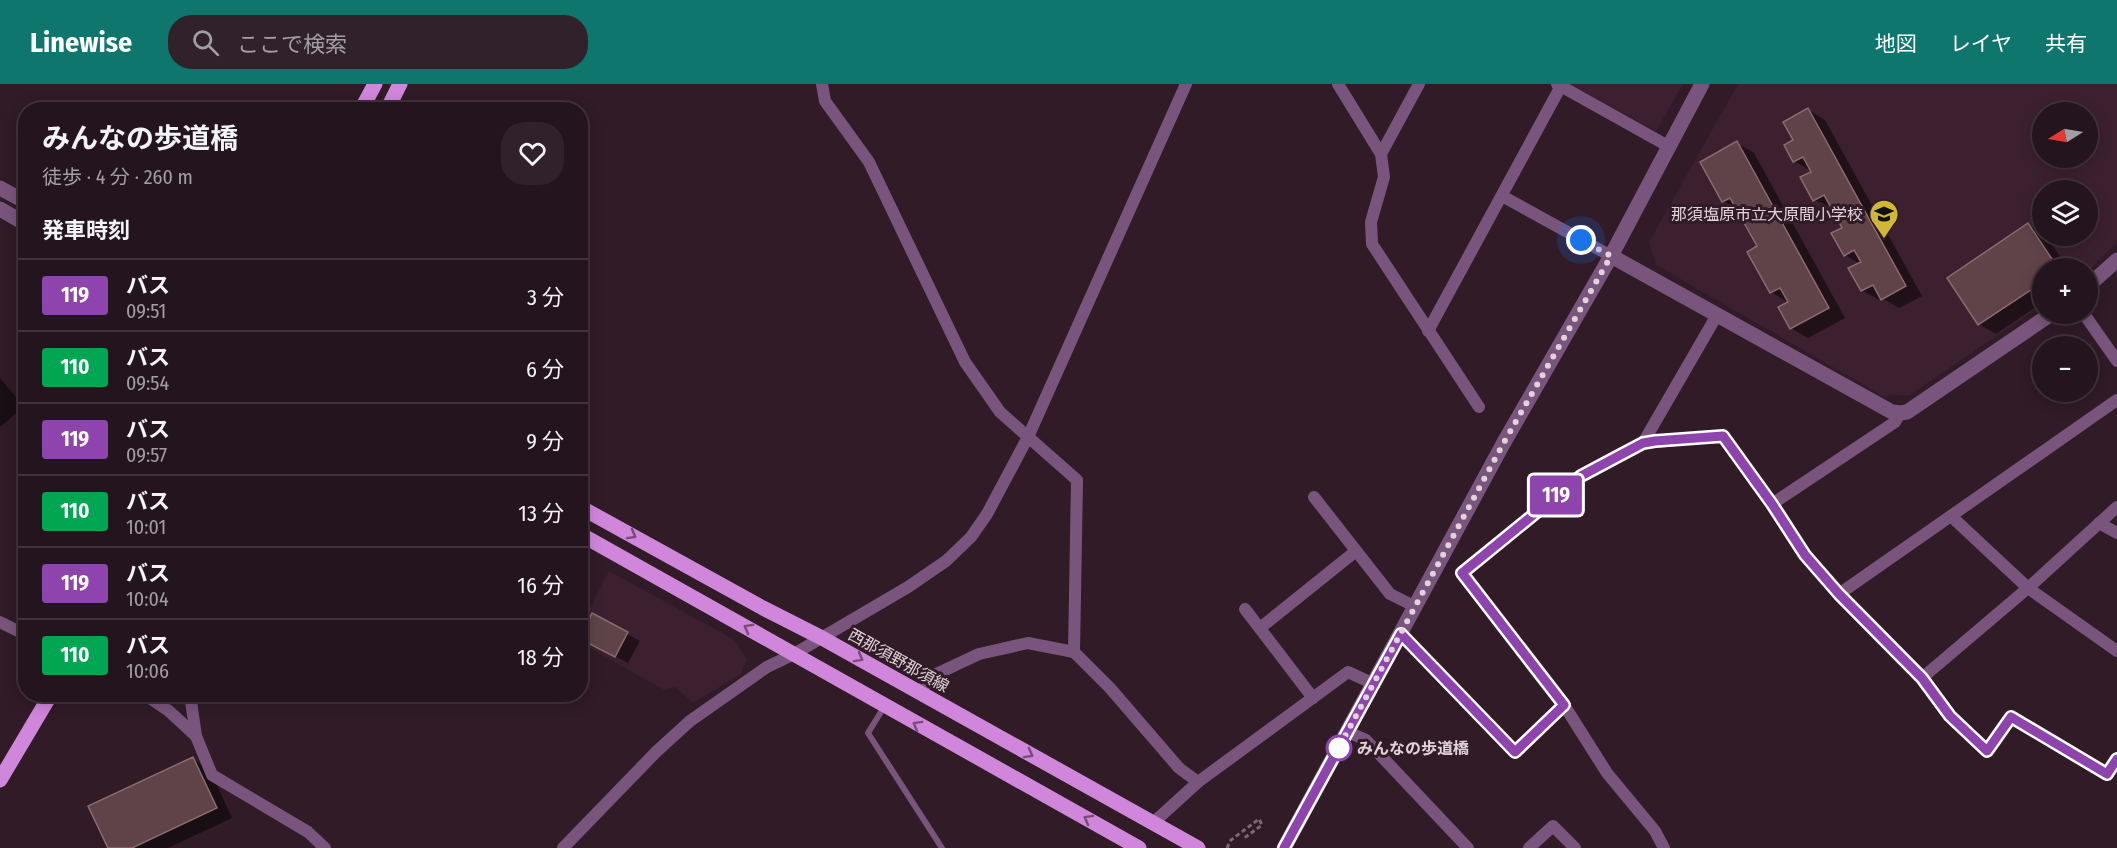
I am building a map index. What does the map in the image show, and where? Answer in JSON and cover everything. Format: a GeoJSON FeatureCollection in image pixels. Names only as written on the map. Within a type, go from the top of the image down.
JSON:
{"type":"FeatureCollection","features":[{"type":"Feature","properties":{"kind":"main road"},"geometry":{"type":"LineString","coordinates":[[365,102],[375,84]]}},
{"type":"Feature","properties":{"kind":"main road"},"geometry":{"type":"LineString","coordinates":[[391,102],[400,84]]}},
{"type":"Feature","properties":{"kind":"main road","name":"西那須野那須線"},"geometry":{"type":"LineString","coordinates":[[588,511],[822,638],[1198,848]]}},
{"type":"Feature","properties":{"kind":"main road"},"geometry":{"type":"LineString","coordinates":[[588,538],[1139,848]]}},
{"type":"Feature","properties":{"kind":"main road"},"geometry":{"type":"LineString","coordinates":[[0,780],[46,702]]}},
{"type":"Feature","properties":{"kind":"street"},"geometry":{"type":"LineString","coordinates":[[822,84],[825,100],[869,162],[965,362],[999,412],[1077,480],[1074,652]]}},
{"type":"Feature","properties":{"kind":"street"},"geometry":{"type":"LineString","coordinates":[[563,848],[656,752],[690,721],[767,667],[794,654],[908,587],[945,561],[971,537],[987,514],[1028,438],[1186,84]]}},
{"type":"Feature","properties":{"kind":"street"},"geometry":{"type":"LineString","coordinates":[[1338,84],[1381,154],[1384,177],[1371,222],[1372,244],[1479,407]]}},
{"type":"Feature","properties":{"kind":"street"},"geometry":{"type":"LineString","coordinates":[[1381,154],[1419,84]]}},
{"type":"Feature","properties":{"kind":"street"},"geometry":{"type":"LineString","coordinates":[[1284,848],[1503,444],[1611,256],[1702,84]]}},
{"type":"Feature","properties":{"kind":"street"},"geometry":{"type":"LineString","coordinates":[[1428,331],[1502,196],[1559,85],[1668,146]]}},
{"type":"Feature","properties":{"kind":"street"},"geometry":{"type":"LineString","coordinates":[[0,188],[18,198]]}},
{"type":"Feature","properties":{"kind":"street"},"geometry":{"type":"LineString","coordinates":[[1502,196],[1892,412],[1900,414],[1907,412],[2036,324]]}},
{"type":"Feature","properties":{"kind":"street"},"geometry":{"type":"LineString","coordinates":[[0,209],[18,219]]}},
{"type":"Feature","properties":{"kind":"street"},"geometry":{"type":"LineString","coordinates":[[2098,277],[2117,260]]}},
{"type":"Feature","properties":{"kind":"street"},"geometry":{"type":"LineString","coordinates":[[1643,443],[1717,315]]}},
{"type":"Feature","properties":{"kind":"street"},"geometry":{"type":"LineString","coordinates":[[2091,324],[2117,361]]}},
{"type":"Feature","properties":{"kind":"street"},"geometry":{"type":"LineString","coordinates":[[1839,594],[2117,400]]}},
{"type":"Feature","properties":{"kind":"street"},"geometry":{"type":"LineString","coordinates":[[1772,504],[1895,422],[1900,414]]}},
{"type":"Feature","properties":{"kind":"street"},"geometry":{"type":"LineString","coordinates":[[1664,848],[1656,831],[1607,773],[1564,705],[1462,573],[1581,476],[1643,443],[1723,436],[1805,555],[1839,594],[1922,678],[1950,716],[1987,751],[2011,717],[2107,774],[2117,759]]}},
{"type":"Feature","properties":{"kind":"street"},"geometry":{"type":"LineString","coordinates":[[1314,497],[1390,594],[1416,607]]}},
{"type":"Feature","properties":{"kind":"street"},"geometry":{"type":"LineString","coordinates":[[1922,678],[2028,588],[2117,507]]}},
{"type":"Feature","properties":{"kind":"street"},"geometry":{"type":"LineString","coordinates":[[1952,517],[2028,588],[2117,651]]}},
{"type":"Feature","properties":{"kind":"street"},"geometry":{"type":"LineString","coordinates":[[2099,522],[2117,533]]}},
{"type":"Feature","properties":{"kind":"street"},"geometry":{"type":"LineString","coordinates":[[1260,627],[1356,551]]}},
{"type":"Feature","properties":{"kind":"street"},"geometry":{"type":"LineString","coordinates":[[1245,609],[1313,698]]}},
{"type":"Feature","properties":{"kind":"street"},"geometry":{"type":"LineString","coordinates":[[0,622],[18,631]]}},
{"type":"Feature","properties":{"kind":"street"},"geometry":{"type":"LineString","coordinates":[[1401,634],[1515,752],[1564,705]]}},
{"type":"Feature","properties":{"kind":"street"},"geometry":{"type":"LineString","coordinates":[[920,693],[930,677],[979,654],[1028,643],[1074,652],[1110,688],[1179,768],[1198,782]]}},
{"type":"Feature","properties":{"kind":"street"},"geometry":{"type":"LineString","coordinates":[[1153,823],[1198,782],[1348,672],[1374,684]]}},
{"type":"Feature","properties":{"kind":"street"},"geometry":{"type":"LineString","coordinates":[[156,702],[196,736]]}},
{"type":"Feature","properties":{"kind":"street"},"geometry":{"type":"LineString","coordinates":[[191,702],[196,736],[212,775],[308,832],[325,848]]}},
{"type":"Feature","properties":{"kind":"street"},"geometry":{"type":"LineString","coordinates":[[1348,732],[1366,740],[1468,848]]}},
{"type":"Feature","properties":{"kind":"street"},"geometry":{"type":"LineString","coordinates":[[1529,848],[1553,826],[1575,848]]}},
{"type":"Feature","properties":{"kind":"lane"},"geometry":{"type":"LineString","coordinates":[[884,706],[868,733],[942,848]]}},
{"type":"Feature","properties":{"kind":"path"},"geometry":{"type":"LineString","coordinates":[[1227,848],[1231,840],[1259,819],[1262,825],[1243,839]]}},
{"type":"Feature","properties":{"kind":"shaded area"},"geometry":{"type":"Polygon","coordinates":[[[1569,84],[1683,84],[1656,131],[1569,84]]]}},
{"type":"Feature","properties":{"kind":"shaded area","name":"那須塩原市立大原間小学校"},"geometry":{"type":"Polygon","coordinates":[[[1738,84],[2117,84],[2117,242],[2098,262],[2098,258],[2032,258],[2032,312],[1910,395],[1883,396],[1656,265],[1649,242],[1738,84]]]}},
{"type":"Feature","properties":{"kind":"shaded area"},"geometry":{"type":"Polygon","coordinates":[[[609,571],[733,639],[747,659],[741,674],[693,703],[675,687],[664,690],[588,647],[588,612],[609,571]]]}},
{"type":"Feature","properties":{"kind":"building"},"geometry":{"type":"Polygon","coordinates":[[[1808,108],[1906,286],[1881,300],[1873,285],[1861,291],[1848,268],[1861,262],[1854,250],[1844,256],[1831,233],[1842,228],[1824,195],[1813,201],[1800,177],[1811,172],[1803,157],[1793,162],[1784,145],[1793,140],[1783,122],[1808,108]]]}},
{"type":"Feature","properties":{"kind":"building"},"geometry":{"type":"Polygon","coordinates":[[[1737,141],[1829,308],[1790,329],[1778,307],[1788,302],[1780,288],[1770,293],[1747,252],[1757,246],[1730,198],[1722,202],[1700,162],[1737,141]]]}},
{"type":"Feature","properties":{"kind":"building"},"geometry":{"type":"Polygon","coordinates":[[[2028,223],[2032,229],[2032,246],[2043,246],[2051,258],[2032,258],[2032,289],[1978,325],[1947,278],[2028,223]]]}},
{"type":"Feature","properties":{"kind":"building"},"geometry":{"type":"Polygon","coordinates":[[[592,613],[628,632],[615,657],[588,643],[588,622],[592,613]]]}},
{"type":"Feature","properties":{"kind":"building"},"geometry":{"type":"Polygon","coordinates":[[[193,757],[217,808],[132,848],[108,848],[88,806],[193,757]]]}},
{"type":"Feature","properties":{"kind":"bus line","name":"119"},"geometry":{"type":"LineString","coordinates":[[1284,848],[1401,634],[1515,752],[1564,705],[1462,573],[1581,476],[1643,443],[1655,441],[1723,436],[1805,555],[1839,594],[1922,678],[1950,716],[1987,751],[2011,717],[2107,774],[2117,759]]}},
{"type":"Feature","properties":{"kind":"place","name":"那須塩原市立大原間小学校"},"geometry":{"type":"Point","coordinates":[1884,240]}},
{"type":"Feature","properties":{"kind":"place","name":"みんなの歩道橋"},"geometry":{"type":"Point","coordinates":[1339,748]}},
{"type":"Feature","properties":{"kind":"route"},"geometry":{"type":"LineString","coordinates":[[1339,748],[1337,751],[1503,444],[1611,256],[1581,240]]}}]}
